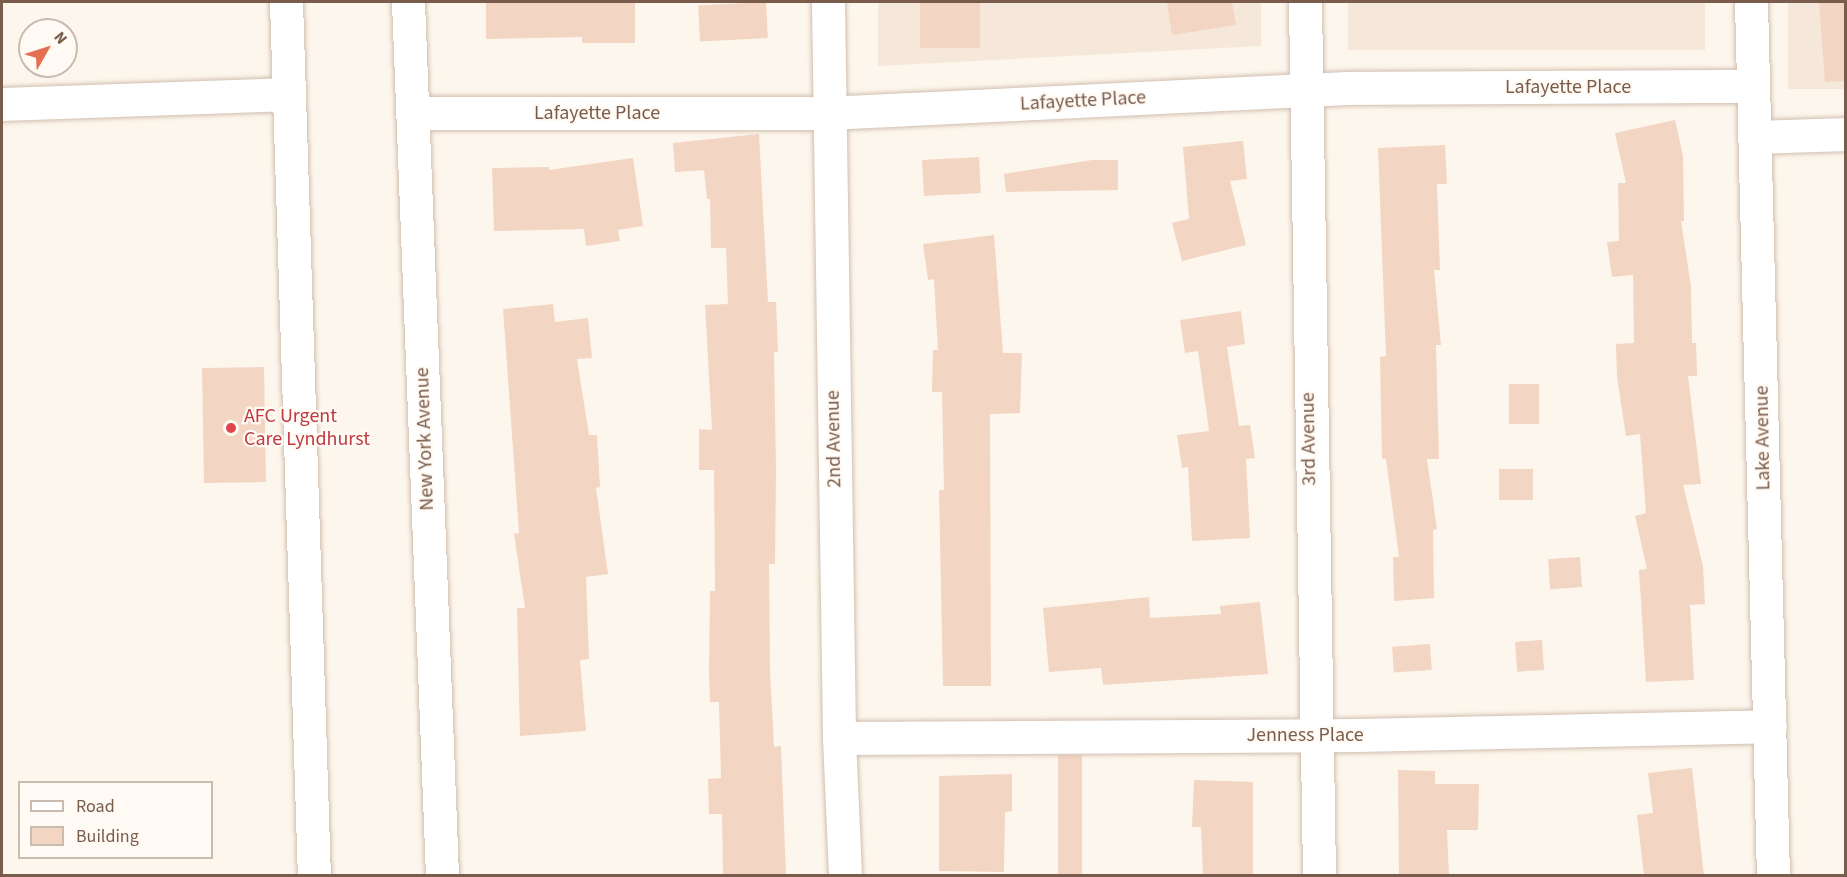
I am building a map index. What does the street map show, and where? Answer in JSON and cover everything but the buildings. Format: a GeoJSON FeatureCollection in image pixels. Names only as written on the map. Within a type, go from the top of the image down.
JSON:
{"type":"FeatureCollection","features":[{"type":"Feature","properties":{"kind":"street"},"geometry":{"type":"LineString","coordinates":[[286,2],[314,876]]}},
{"type":"Feature","properties":{"kind":"street","name":"New York Avenue"},"geometry":{"type":"LineString","coordinates":[[408,2],[442,876]]}},
{"type":"Feature","properties":{"kind":"street","name":"2nd Avenue"},"geometry":{"type":"LineString","coordinates":[[828,2],[827,113],[839,738],[845,876]]}},
{"type":"Feature","properties":{"kind":"street","name":"3rd Avenue"},"geometry":{"type":"LineString","coordinates":[[1305,2],[1314,732],[1319,876]]}},
{"type":"Feature","properties":{"kind":"street","name":"Lake Avenue"},"geometry":{"type":"LineString","coordinates":[[1752,2],[1773,876]]}},
{"type":"Feature","properties":{"kind":"street","name":"Lafayette Place"},"geometry":{"type":"LineString","coordinates":[[412,112],[827,113],[1305,90],[1753,86]]}},
{"type":"Feature","properties":{"kind":"street"},"geometry":{"type":"LineString","coordinates":[[2,104],[289,94]]}},
{"type":"Feature","properties":{"kind":"street"},"geometry":{"type":"LineString","coordinates":[[1755,137],[1845,134]]}},
{"type":"Feature","properties":{"kind":"street","name":"Jenness Place"},"geometry":{"type":"LineString","coordinates":[[839,738],[1314,732],[1357,735],[1770,726]]}},
{"type":"Feature","properties":{"kind":"shaded area"},"geometry":{"type":"Polygon","coordinates":[[[878,2],[1261,2],[1261,46],[878,66],[878,2]]]}},
{"type":"Feature","properties":{"kind":"shaded area"},"geometry":{"type":"Polygon","coordinates":[[[1348,2],[1705,2],[1705,50],[1348,50],[1348,2]]]}},
{"type":"Feature","properties":{"kind":"shaded area"},"geometry":{"type":"Polygon","coordinates":[[[1788,2],[1845,2],[1845,89],[1788,89],[1788,2]]]}},
{"type":"Feature","properties":{"kind":"place","name":"AFC Urgent Care Lyndhurst"},"geometry":{"type":"Point","coordinates":[231,428]}}]}
